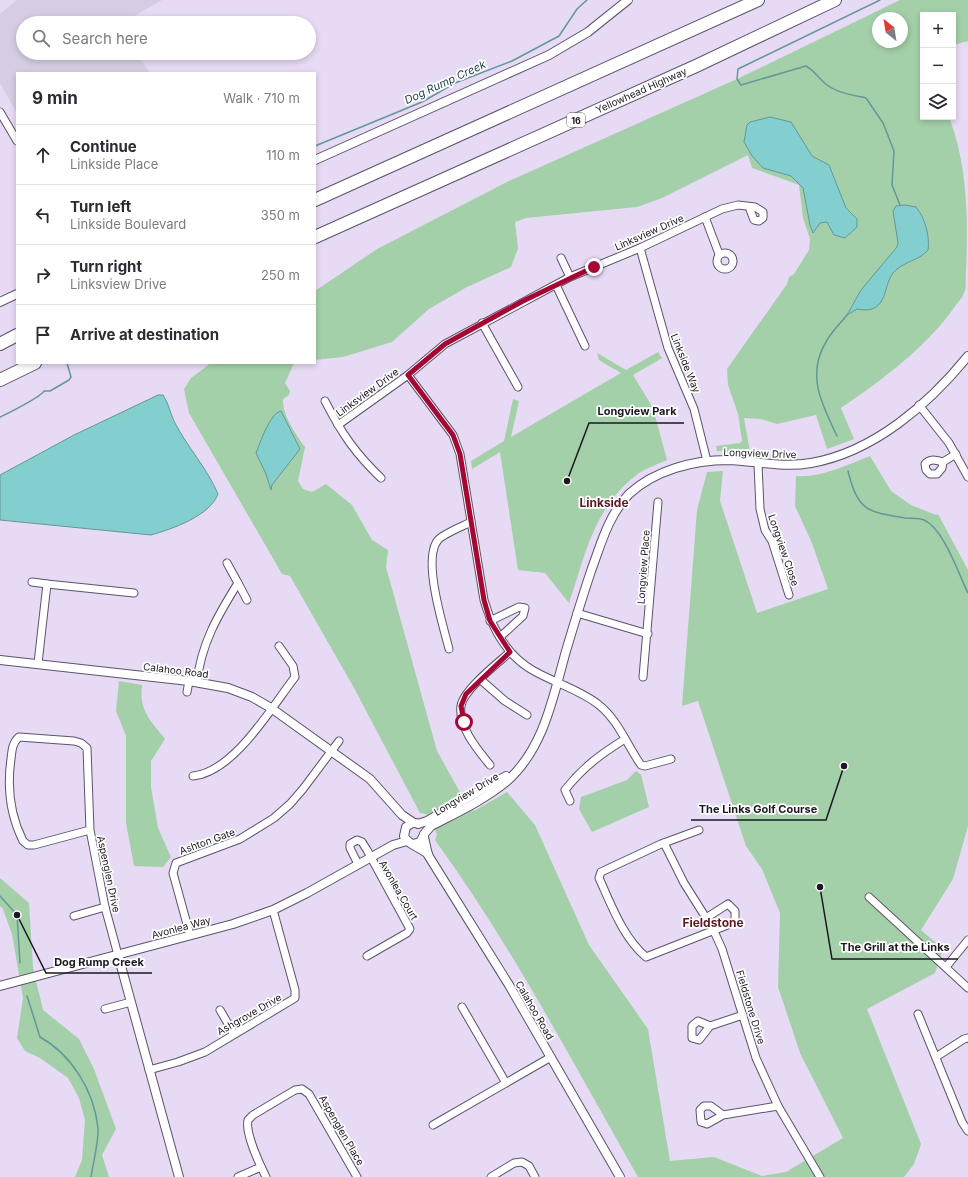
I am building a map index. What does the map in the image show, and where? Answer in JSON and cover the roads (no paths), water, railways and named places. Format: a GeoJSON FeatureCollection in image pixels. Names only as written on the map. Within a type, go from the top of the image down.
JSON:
{"type":"FeatureCollection","features":[{"type":"Feature","properties":{"kind":"highway"},"geometry":{"type":"LineString","coordinates":[[316,200],[758,0]]}},
{"type":"Feature","properties":{"kind":"highway","name":"Yellowhead Highway"},"geometry":{"type":"LineString","coordinates":[[316,237],[688,69],[835,0]]}},
{"type":"Feature","properties":{"kind":"highway"},"geometry":{"type":"LineString","coordinates":[[0,344],[16,336]]}},
{"type":"Feature","properties":{"kind":"highway"},"geometry":{"type":"LineString","coordinates":[[0,380],[33,364]]}},
{"type":"Feature","properties":{"kind":"street"},"geometry":{"type":"LineString","coordinates":[[316,160],[549,55],[588,32],[628,0]]}},
{"type":"Feature","properties":{"kind":"street"},"geometry":{"type":"LineString","coordinates":[[0,112],[16,139]]}},
{"type":"Feature","properties":{"kind":"street","name":"Linksview Drive"},"geometry":{"type":"LineString","coordinates":[[338,425],[408,375],[445,344],[482,323],[570,277],[640,248],[705,217],[731,206],[738,205],[749,207]]}},
{"type":"Feature","properties":{"kind":"street"},"geometry":{"type":"LineString","coordinates":[[705,217],[719,254]]}},
{"type":"Feature","properties":{"kind":"street","name":"Linkside Way"},"geometry":{"type":"LineString","coordinates":[[640,248],[668,348],[694,409],[707,461]]}},
{"type":"Feature","properties":{"kind":"street"},"geometry":{"type":"LineString","coordinates":[[561,258],[570,277]]}},
{"type":"Feature","properties":{"kind":"street"},"geometry":{"type":"LineString","coordinates":[[556,285],[585,346]]}},
{"type":"Feature","properties":{"kind":"street"},"geometry":{"type":"LineString","coordinates":[[0,302],[16,294]]}},
{"type":"Feature","properties":{"kind":"street"},"geometry":{"type":"LineString","coordinates":[[482,323],[518,387]]}},
{"type":"Feature","properties":{"kind":"street","name":"Longview Drive"},"geometry":{"type":"LineString","coordinates":[[424,835],[431,826],[507,781],[532,752],[542,731],[558,682],[577,614],[607,527],[612,516],[629,495],[643,483],[673,468],[707,461],[728,460],[758,464],[785,465],[809,463],[848,453],[880,436],[919,405],[946,382],[968,356]]}},
{"type":"Feature","properties":{"kind":"street"},"geometry":{"type":"LineString","coordinates":[[408,375],[453,435],[460,454],[484,600],[490,621],[510,652],[533,671],[558,682],[599,705],[610,716],[641,765],[645,766],[671,760]]}},
{"type":"Feature","properties":{"kind":"street"},"geometry":{"type":"LineString","coordinates":[[325,401],[338,425],[357,454],[381,478]]}},
{"type":"Feature","properties":{"kind":"street"},"geometry":{"type":"LineString","coordinates":[[919,405],[949,443],[968,477]]}},
{"type":"Feature","properties":{"kind":"street"},"geometry":{"type":"LineString","coordinates":[[943,462],[956,454]]}},
{"type":"Feature","properties":{"kind":"street","name":"Longview Close"},"geometry":{"type":"LineString","coordinates":[[758,464],[760,510],[765,530],[772,541],[789,596]]}},
{"type":"Feature","properties":{"kind":"street","name":"Longview Place"},"geometry":{"type":"LineString","coordinates":[[643,677],[648,634],[658,502]]}},
{"type":"Feature","properties":{"kind":"street"},"geometry":{"type":"LineString","coordinates":[[449,649],[432,578],[431,554],[438,539],[471,522]]}},
{"type":"Feature","properties":{"kind":"street"},"geometry":{"type":"LineString","coordinates":[[227,563],[247,600]]}},
{"type":"Feature","properties":{"kind":"street"},"geometry":{"type":"LineString","coordinates":[[32,582],[134,593]]}},
{"type":"Feature","properties":{"kind":"street"},"geometry":{"type":"LineString","coordinates":[[187,692],[193,681],[202,651],[212,627],[238,583]]}},
{"type":"Feature","properties":{"kind":"street"},"geometry":{"type":"LineString","coordinates":[[38,663],[47,584]]}},
{"type":"Feature","properties":{"kind":"street"},"geometry":{"type":"LineString","coordinates":[[490,621],[519,607],[525,608],[523,616],[500,637]]}},
{"type":"Feature","properties":{"kind":"street"},"geometry":{"type":"LineString","coordinates":[[577,614],[648,634]]}},
{"type":"Feature","properties":{"kind":"street"},"geometry":{"type":"LineString","coordinates":[[193,776],[203,775],[235,753],[250,738],[295,677],[293,666],[279,646]]}},
{"type":"Feature","properties":{"kind":"street"},"geometry":{"type":"LineString","coordinates":[[490,765],[473,744],[464,722],[461,706],[466,694],[510,652]]}},
{"type":"Feature","properties":{"kind":"street","name":"Calahoo Road"},"geometry":{"type":"LineString","coordinates":[[0,660],[193,681],[228,688],[252,697],[271,708],[370,779],[402,815],[416,823]]}},
{"type":"Feature","properties":{"kind":"street"},"geometry":{"type":"LineString","coordinates":[[480,680],[505,701],[527,715]]}},
{"type":"Feature","properties":{"kind":"street","name":"Aspenglen Drive"},"geometry":{"type":"LineString","coordinates":[[90,830],[28,845],[20,835],[8,787],[12,746],[19,737],[74,741],[81,743],[87,748],[90,830],[105,907],[179,1177]]}},
{"type":"Feature","properties":{"kind":"street"},"geometry":{"type":"LineString","coordinates":[[570,801],[565,790],[576,776],[595,758],[625,739]]}},
{"type":"Feature","properties":{"kind":"street"},"geometry":{"type":"LineString","coordinates":[[331,752],[338,741]]}},
{"type":"Feature","properties":{"kind":"street","name":"Ashton Gate"},"geometry":{"type":"LineString","coordinates":[[190,935],[173,873],[176,863],[182,859],[225,846],[257,830],[290,804],[331,752]]}},
{"type":"Feature","properties":{"kind":"street","name":"Longview Drive"},"geometry":{"type":"LineString","coordinates":[[416,823],[427,821],[517,770]]}},
{"type":"Feature","properties":{"kind":"street"},"geometry":{"type":"LineString","coordinates":[[402,815],[404,831],[410,843],[420,842],[424,835],[423,828],[416,823],[408,824],[404,831]]}},
{"type":"Feature","properties":{"kind":"street"},"geometry":{"type":"LineString","coordinates":[[699,830],[664,843],[601,872],[599,878],[636,949],[646,956],[713,929],[730,924],[735,920],[735,910],[728,904],[706,918]]}},
{"type":"Feature","properties":{"kind":"street","name":"Avonlea Way"},"geometry":{"type":"LineString","coordinates":[[0,986],[233,924],[274,910],[393,844],[404,831]]}},
{"type":"Feature","properties":{"kind":"street","name":"Calahoo Road"},"geometry":{"type":"LineString","coordinates":[[424,835],[428,855],[479,934],[620,1177]]}},
{"type":"Feature","properties":{"kind":"street"},"geometry":{"type":"LineString","coordinates":[[358,864],[350,848],[350,844],[353,841],[357,840],[362,842],[370,857]]}},
{"type":"Feature","properties":{"kind":"street","name":"Calahoo Road"},"geometry":{"type":"LineString","coordinates":[[410,843],[428,855]]}},
{"type":"Feature","properties":{"kind":"street","name":"Avonlea Way"},"geometry":{"type":"LineString","coordinates":[[393,844],[410,843]]}},
{"type":"Feature","properties":{"kind":"street","name":"Fieldstone Drive"},"geometry":{"type":"LineString","coordinates":[[664,843],[684,883],[713,929],[722,949],[756,1058],[778,1106],[820,1177]]}},
{"type":"Feature","properties":{"kind":"street","name":"Avonlea Court"},"geometry":{"type":"LineString","coordinates":[[367,956],[407,933],[410,928],[370,857]]}},
{"type":"Feature","properties":{"kind":"street"},"geometry":{"type":"LineString","coordinates":[[869,897],[968,988]]}},
{"type":"Feature","properties":{"kind":"street"},"geometry":{"type":"LineString","coordinates":[[74,916],[105,907]]}},
{"type":"Feature","properties":{"kind":"street","name":"Ashgrove Drive"},"geometry":{"type":"LineString","coordinates":[[149,1070],[196,1055],[295,998],[295,990],[274,910]]}},
{"type":"Feature","properties":{"kind":"street"},"geometry":{"type":"LineString","coordinates":[[946,967],[968,940]]}},
{"type":"Feature","properties":{"kind":"street"},"geometry":{"type":"LineString","coordinates":[[105,1009],[131,1002]]}},
{"type":"Feature","properties":{"kind":"street"},"geometry":{"type":"LineString","coordinates":[[462,1007],[506,1083]]}},
{"type":"Feature","properties":{"kind":"street"},"geometry":{"type":"LineString","coordinates":[[220,1010],[234,1034]]}},
{"type":"Feature","properties":{"kind":"street"},"geometry":{"type":"LineString","coordinates":[[918,1014],[962,1122],[968,1131]]}},
{"type":"Feature","properties":{"kind":"street"},"geometry":{"type":"LineString","coordinates":[[710,1026],[743,1015]]}},
{"type":"Feature","properties":{"kind":"street"},"geometry":{"type":"LineString","coordinates":[[936,1057],[967,1036]]}},
{"type":"Feature","properties":{"kind":"street"},"geometry":{"type":"LineString","coordinates":[[433,1125],[551,1057]]}},
{"type":"Feature","properties":{"kind":"street","name":"Aspenglen Place"},"geometry":{"type":"LineString","coordinates":[[266,1177],[248,1129],[248,1120],[253,1115],[295,1090],[302,1089],[309,1094],[357,1177]]}},
{"type":"Feature","properties":{"kind":"street"},"geometry":{"type":"LineString","coordinates":[[723,1115],[778,1106]]}},
{"type":"Feature","properties":{"kind":"street"},"geometry":{"type":"LineString","coordinates":[[491,1177],[514,1163],[522,1162],[529,1166],[536,1177]]}},
{"type":"Feature","properties":{"kind":"street"},"geometry":{"type":"LineString","coordinates":[[238,1177],[261,1167]]}},
{"type":"Feature","properties":{"kind":"waterway","name":"Dog Rump Creek"},"geometry":{"type":"LineString","coordinates":[[316,146],[422,102],[455,83],[512,61],[559,36],[577,9],[587,0]]}},
{"type":"Feature","properties":{"kind":"waterway"},"geometry":{"type":"LineString","coordinates":[[880,0],[738,69],[737,79],[741,85],[806,66],[831,88],[866,98],[883,123],[894,151],[892,185],[900,205]]}},
{"type":"Feature","properties":{"kind":"waterway"},"geometry":{"type":"LineString","coordinates":[[837,436],[826,413],[818,390],[817,366],[820,354],[828,338],[847,315]]}},
{"type":"Feature","properties":{"kind":"waterway","name":"Dog Rump Creek"},"geometry":{"type":"LineString","coordinates":[[0,417],[32,400],[44,391],[50,391],[69,380],[71,377],[67,364]]}},
{"type":"Feature","properties":{"kind":"waterway"},"geometry":{"type":"LineString","coordinates":[[848,471],[856,494],[860,502],[866,507],[881,514],[922,519],[938,532],[950,552],[968,593]]}},
{"type":"Feature","properties":{"kind":"waterway","name":"Dog Rump Creek"},"geometry":{"type":"LineString","coordinates":[[0,896],[17,915],[20,963]]}},
{"type":"Feature","properties":{"kind":"waterway","name":"Dog Rump Creek"},"geometry":{"type":"LineString","coordinates":[[27,996],[40,1037],[62,1054],[80,1075],[92,1101],[96,1114],[98,1133],[91,1177]]}},
{"type":"Feature","properties":{"kind":"place","name":"Longview Park"},"geometry":{"type":"Point","coordinates":[567,481]}},
{"type":"Feature","properties":{"kind":"place","name":"The Links Golf Course"},"geometry":{"type":"Point","coordinates":[844,766]}},
{"type":"Feature","properties":{"kind":"place","name":"The Grill at the Links"},"geometry":{"type":"Point","coordinates":[820,887]}},
{"type":"Feature","properties":{"kind":"place","name":"Dog Rump Creek"},"geometry":{"type":"Point","coordinates":[17,915]}},
{"type":"Feature","properties":{"kind":"district","name":"Linkside"},"geometry":{"type":"Point","coordinates":[604,502]}},
{"type":"Feature","properties":{"kind":"district","name":"Fieldstone"},"geometry":{"type":"Point","coordinates":[713,922]}}]}
